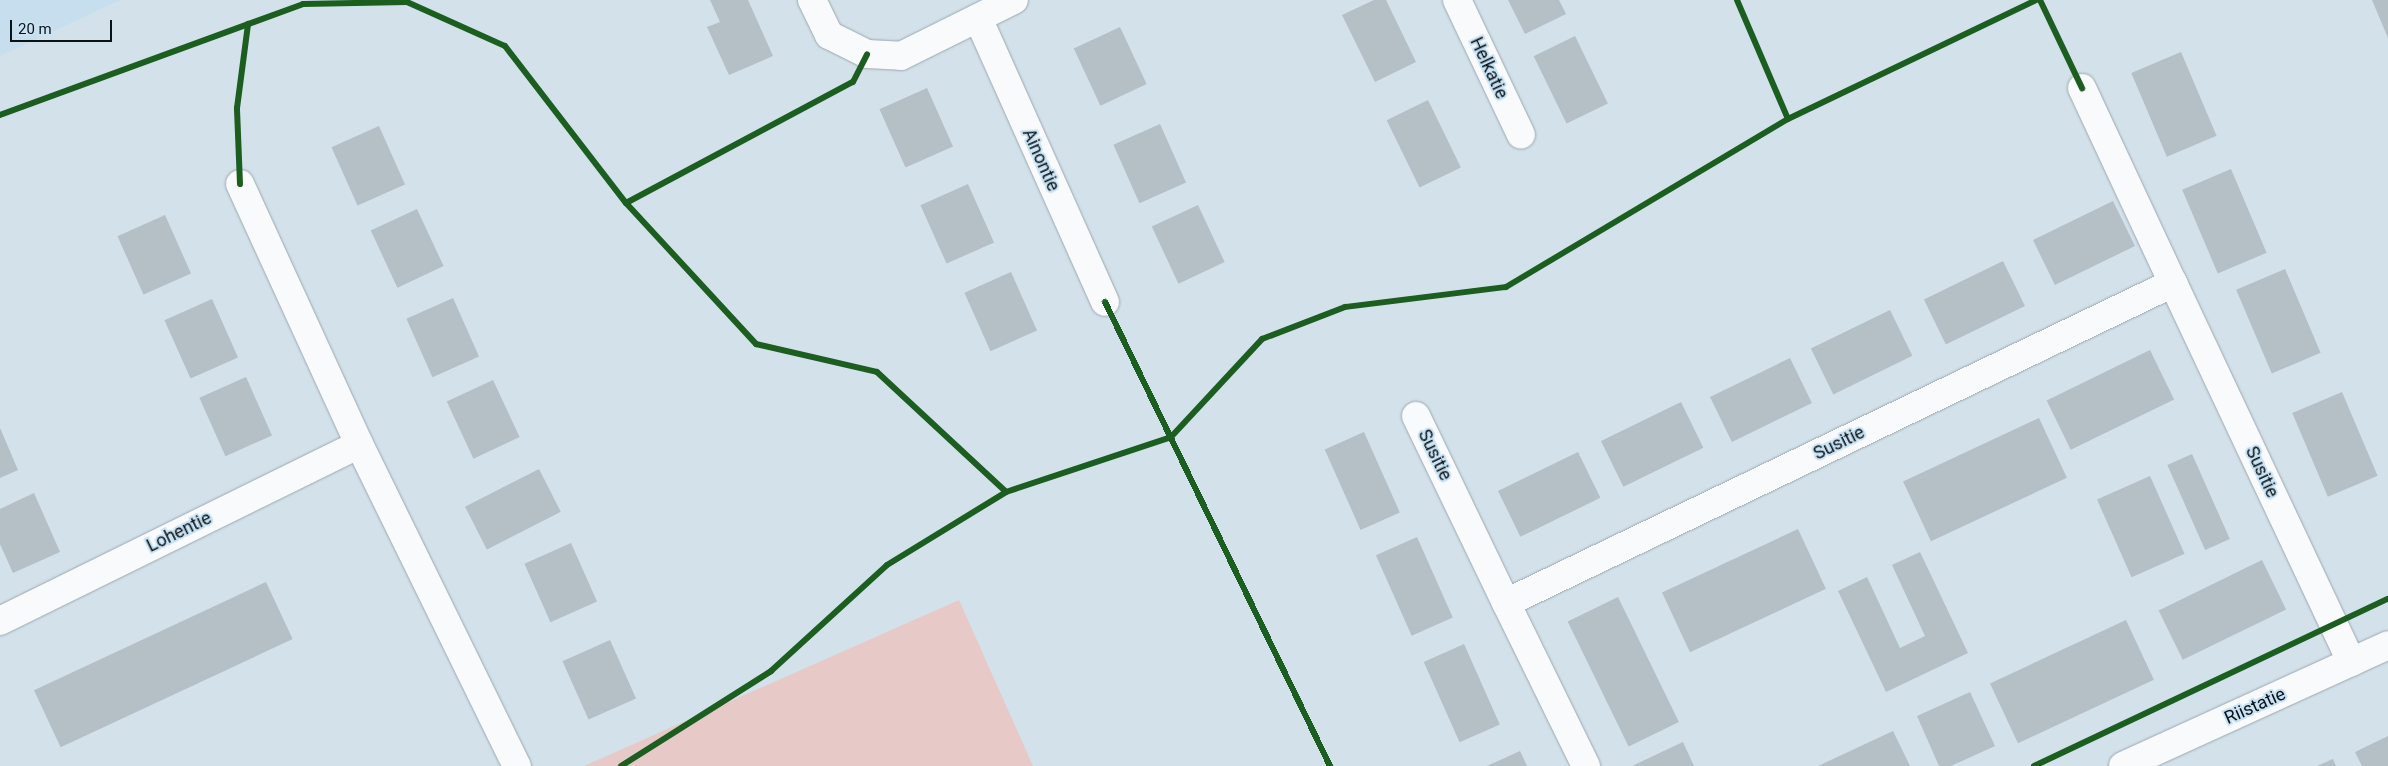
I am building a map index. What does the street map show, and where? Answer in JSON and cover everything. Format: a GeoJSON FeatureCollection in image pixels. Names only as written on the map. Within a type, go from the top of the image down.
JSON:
{"type":"FeatureCollection","features":[{"type":"Feature","properties":{"kind":"street"},"geometry":{"type":"LineString","coordinates":[[812,0],[829,35],[867,54],[901,56],[1014,0]]}},
{"type":"Feature","properties":{"kind":"street","name":"Helkatie"},"geometry":{"type":"LineString","coordinates":[[1458,0],[1521,135]]}},
{"type":"Feature","properties":{"kind":"street","name":"Ainontie"},"geometry":{"type":"LineString","coordinates":[[978,18],[1105,302]]}},
{"type":"Feature","properties":{"kind":"street","name":"Susitie"},"geometry":{"type":"LineString","coordinates":[[2082,88],[2352,662]]}},
{"type":"Feature","properties":{"kind":"street"},"geometry":{"type":"LineString","coordinates":[[240,184],[359,444],[517,766]]}},
{"type":"Feature","properties":{"kind":"street","name":"Susitie"},"geometry":{"type":"LineString","coordinates":[[1506,603],[2173,283]]}},
{"type":"Feature","properties":{"kind":"street","name":"Susitie"},"geometry":{"type":"LineString","coordinates":[[1416,416],[1586,766]]}},
{"type":"Feature","properties":{"kind":"street","name":"Lohentie"},"geometry":{"type":"LineString","coordinates":[[0,621],[359,444]]}},
{"type":"Feature","properties":{"kind":"street","name":"Riistatie"},"geometry":{"type":"LineString","coordinates":[[2123,766],[2388,646]]}},
{"type":"Feature","properties":{"kind":"shaded area"},"geometry":{"type":"Polygon","coordinates":[[[0,0],[120,0],[0,56],[0,0]]]}},
{"type":"Feature","properties":{"kind":"shaded area"},"geometry":{"type":"Polygon","coordinates":[[[959,600],[1033,766],[584,766],[959,600]]]}},
{"type":"Feature","properties":{"kind":"building"},"geometry":{"type":"Polygon","coordinates":[[[710,0],[748,0],[773,56],[729,75],[707,27],[720,22],[710,0]]]}},
{"type":"Feature","properties":{"kind":"building"},"geometry":{"type":"Polygon","coordinates":[[[1374,0],[1386,0],[1416,62],[1375,82],[1342,15],[1374,0]]]}},
{"type":"Feature","properties":{"kind":"building"},"geometry":{"type":"Polygon","coordinates":[[[1508,0],[1559,0],[1566,14],[1525,34],[1508,0]]]}},
{"type":"Feature","properties":{"kind":"building"},"geometry":{"type":"Polygon","coordinates":[[[2372,0],[2388,0],[2388,38],[2372,0]]]}},
{"type":"Feature","properties":{"kind":"building"},"geometry":{"type":"Polygon","coordinates":[[[1120,27],[1147,84],[1100,106],[1074,49],[1120,27]]]}},
{"type":"Feature","properties":{"kind":"building"},"geometry":{"type":"Polygon","coordinates":[[[1575,36],[1608,103],[1567,124],[1534,56],[1575,36]]]}},
{"type":"Feature","properties":{"kind":"building"},"geometry":{"type":"Polygon","coordinates":[[[2181,52],[2217,136],[2167,157],[2131,73],[2181,52]]]}},
{"type":"Feature","properties":{"kind":"building"},"geometry":{"type":"Polygon","coordinates":[[[927,88],[953,146],[906,168],[879,109],[927,88]]]}},
{"type":"Feature","properties":{"kind":"building"},"geometry":{"type":"Polygon","coordinates":[[[1428,100],[1461,167],[1420,188],[1387,120],[1428,100]]]}},
{"type":"Feature","properties":{"kind":"building"},"geometry":{"type":"Polygon","coordinates":[[[1160,124],[1186,182],[1139,203],[1113,145],[1160,124]]]}},
{"type":"Feature","properties":{"kind":"building"},"geometry":{"type":"Polygon","coordinates":[[[379,126],[405,184],[358,206],[331,147],[379,126]]]}},
{"type":"Feature","properties":{"kind":"building"},"geometry":{"type":"Polygon","coordinates":[[[2231,169],[2267,253],[2218,273],[2182,190],[2231,169]]]}},
{"type":"Feature","properties":{"kind":"building"},"geometry":{"type":"Polygon","coordinates":[[[968,184],[994,242],[947,264],[920,205],[968,184]]]}},
{"type":"Feature","properties":{"kind":"building"},"geometry":{"type":"Polygon","coordinates":[[[2113,201],[2135,246],[2055,285],[2033,240],[2113,201]]]}},
{"type":"Feature","properties":{"kind":"building"},"geometry":{"type":"Polygon","coordinates":[[[1198,205],[1225,262],[1178,284],[1152,227],[1198,205]]]}},
{"type":"Feature","properties":{"kind":"building"},"geometry":{"type":"Polygon","coordinates":[[[417,209],[444,266],[397,288],[371,231],[417,209]]]}},
{"type":"Feature","properties":{"kind":"building"},"geometry":{"type":"Polygon","coordinates":[[[165,215],[191,273],[144,295],[117,236],[165,215]]]}},
{"type":"Feature","properties":{"kind":"building"},"geometry":{"type":"Polygon","coordinates":[[[2003,261],[2025,306],[1946,345],[1924,300],[2003,261]]]}},
{"type":"Feature","properties":{"kind":"building"},"geometry":{"type":"Polygon","coordinates":[[[2285,269],[2321,353],[2272,373],[2236,290],[2285,269]]]}},
{"type":"Feature","properties":{"kind":"building"},"geometry":{"type":"Polygon","coordinates":[[[1011,272],[1037,330],[990,351],[964,293],[1011,272]]]}},
{"type":"Feature","properties":{"kind":"building"},"geometry":{"type":"Polygon","coordinates":[[[453,298],[479,356],[432,377],[406,319],[453,298]]]}},
{"type":"Feature","properties":{"kind":"building"},"geometry":{"type":"Polygon","coordinates":[[[212,299],[238,357],[191,379],[164,320],[212,299]]]}},
{"type":"Feature","properties":{"kind":"building"},"geometry":{"type":"Polygon","coordinates":[[[1890,310],[1912,356],[1833,394],[1811,349],[1890,310]]]}},
{"type":"Feature","properties":{"kind":"building"},"geometry":{"type":"Polygon","coordinates":[[[2150,350],[2174,399],[2071,450],[2047,400],[2150,350]]]}},
{"type":"Feature","properties":{"kind":"building"},"geometry":{"type":"Polygon","coordinates":[[[1790,358],[1812,403],[1732,442],[1710,397],[1790,358]]]}},
{"type":"Feature","properties":{"kind":"building"},"geometry":{"type":"Polygon","coordinates":[[[246,377],[272,435],[225,456],[199,398],[246,377]]]}},
{"type":"Feature","properties":{"kind":"building"},"geometry":{"type":"Polygon","coordinates":[[[493,380],[520,437],[473,459],[447,402],[493,380]]]}},
{"type":"Feature","properties":{"kind":"building"},"geometry":{"type":"Polygon","coordinates":[[[2342,392],[2378,476],[2328,497],[2292,413],[2342,392]]]}},
{"type":"Feature","properties":{"kind":"building"},"geometry":{"type":"Polygon","coordinates":[[[1681,402],[1703,448],[1623,487],[1601,441],[1681,402]]]}},
{"type":"Feature","properties":{"kind":"building"},"geometry":{"type":"Polygon","coordinates":[[[2039,418],[2067,478],[1931,541],[1903,481],[2039,418]]]}},
{"type":"Feature","properties":{"kind":"building"},"geometry":{"type":"Polygon","coordinates":[[[0,428],[18,470],[0,478],[0,428]]]}},
{"type":"Feature","properties":{"kind":"building"},"geometry":{"type":"Polygon","coordinates":[[[1364,432],[1400,512],[1361,530],[1325,449],[1364,432]]]}},
{"type":"Feature","properties":{"kind":"building"},"geometry":{"type":"Polygon","coordinates":[[[1578,452],[1600,498],[1520,537],[1498,491],[1578,452]]]}},
{"type":"Feature","properties":{"kind":"building"},"geometry":{"type":"Polygon","coordinates":[[[2192,454],[2230,539],[2205,550],[2167,465],[2192,454]]]}},
{"type":"Feature","properties":{"kind":"building"},"geometry":{"type":"Polygon","coordinates":[[[539,469],[561,512],[487,549],[465,507],[539,469]]]}},
{"type":"Feature","properties":{"kind":"building"},"geometry":{"type":"Polygon","coordinates":[[[2150,476],[2185,554],[2132,577],[2097,500],[2150,476]]]}},
{"type":"Feature","properties":{"kind":"building"},"geometry":{"type":"Polygon","coordinates":[[[34,493],[60,552],[13,573],[0,544],[0,509],[34,493]]]}},
{"type":"Feature","properties":{"kind":"building"},"geometry":{"type":"Polygon","coordinates":[[[1798,529],[1826,589],[1690,652],[1662,592],[1798,529]]]}},
{"type":"Feature","properties":{"kind":"building"},"geometry":{"type":"Polygon","coordinates":[[[1417,537],[1453,617],[1412,636],[1376,555],[1417,537]]]}},
{"type":"Feature","properties":{"kind":"building"},"geometry":{"type":"Polygon","coordinates":[[[571,543],[597,601],[550,622],[524,564],[571,543]]]}},
{"type":"Feature","properties":{"kind":"building"},"geometry":{"type":"Polygon","coordinates":[[[1920,552],[1968,653],[1886,692],[1838,591],[1867,577],[1900,648],[1925,636],[1892,565],[1920,552]]]}},
{"type":"Feature","properties":{"kind":"building"},"geometry":{"type":"Polygon","coordinates":[[[2262,560],[2286,609],[2183,660],[2159,610],[2262,560]]]}},
{"type":"Feature","properties":{"kind":"building"},"geometry":{"type":"Polygon","coordinates":[[[266,582],[293,639],[61,747],[34,690],[266,582]]]}},
{"type":"Feature","properties":{"kind":"building"},"geometry":{"type":"Polygon","coordinates":[[[1618,597],[1679,722],[1629,746],[1568,622],[1618,597]]]}},
{"type":"Feature","properties":{"kind":"building"},"geometry":{"type":"Polygon","coordinates":[[[2126,620],[2154,680],[2018,743],[1990,683],[2126,620]]]}},
{"type":"Feature","properties":{"kind":"building"},"geometry":{"type":"Polygon","coordinates":[[[610,640],[636,698],[589,720],[562,661],[610,640]]]}},
{"type":"Feature","properties":{"kind":"building"},"geometry":{"type":"Polygon","coordinates":[[[1464,644],[1500,724],[1460,742],[1424,662],[1464,644]]]}},
{"type":"Feature","properties":{"kind":"building"},"geometry":{"type":"Polygon","coordinates":[[[1970,692],[1995,746],[1951,766],[1939,766],[1917,716],[1970,692]]]}},
{"type":"Feature","properties":{"kind":"building"},"geometry":{"type":"Polygon","coordinates":[[[1893,731],[1910,766],[1818,766],[1893,731]]]}},
{"type":"Feature","properties":{"kind":"building"},"geometry":{"type":"Polygon","coordinates":[[[2388,736],[2388,766],[2362,766],[2355,752],[2388,736]]]}},
{"type":"Feature","properties":{"kind":"building"},"geometry":{"type":"Polygon","coordinates":[[[1683,742],[1694,766],[1632,766],[1683,742]]]}},
{"type":"Feature","properties":{"kind":"building"},"geometry":{"type":"Polygon","coordinates":[[[1520,751],[1527,766],[1487,766],[1520,751]]]}},
{"type":"Feature","properties":{"kind":"building"},"geometry":{"type":"Polygon","coordinates":[[[2333,759],[2336,766],[2317,766],[2333,759]]]}},
{"type":"Feature","properties":{"kind":"cycle path"},"geometry":{"type":"LineString","coordinates":[[1737,0],[1788,119]]}},
{"type":"Feature","properties":{"kind":"cycle path"},"geometry":{"type":"LineString","coordinates":[[0,115],[303,4],[407,2],[505,46],[626,203],[756,344],[877,372],[1006,492],[1171,437],[1262,339],[1345,307],[1506,287],[1788,119],[2036,0]]}},
{"type":"Feature","properties":{"kind":"cycle path"},"geometry":{"type":"LineString","coordinates":[[2040,0],[2082,88]]}},
{"type":"Feature","properties":{"kind":"cycle path"},"geometry":{"type":"LineString","coordinates":[[240,184],[237,108],[248,24]]}},
{"type":"Feature","properties":{"kind":"cycle path"},"geometry":{"type":"LineString","coordinates":[[626,203],[853,82],[867,54]]}},
{"type":"Feature","properties":{"kind":"cycle path"},"geometry":{"type":"LineString","coordinates":[[1105,302],[1330,766]]}},
{"type":"Feature","properties":{"kind":"cycle path"},"geometry":{"type":"LineString","coordinates":[[621,766],[771,671],[887,565],[1006,492]]}},
{"type":"Feature","properties":{"kind":"cycle path"},"geometry":{"type":"LineString","coordinates":[[2034,766],[2388,599]]}}]}
